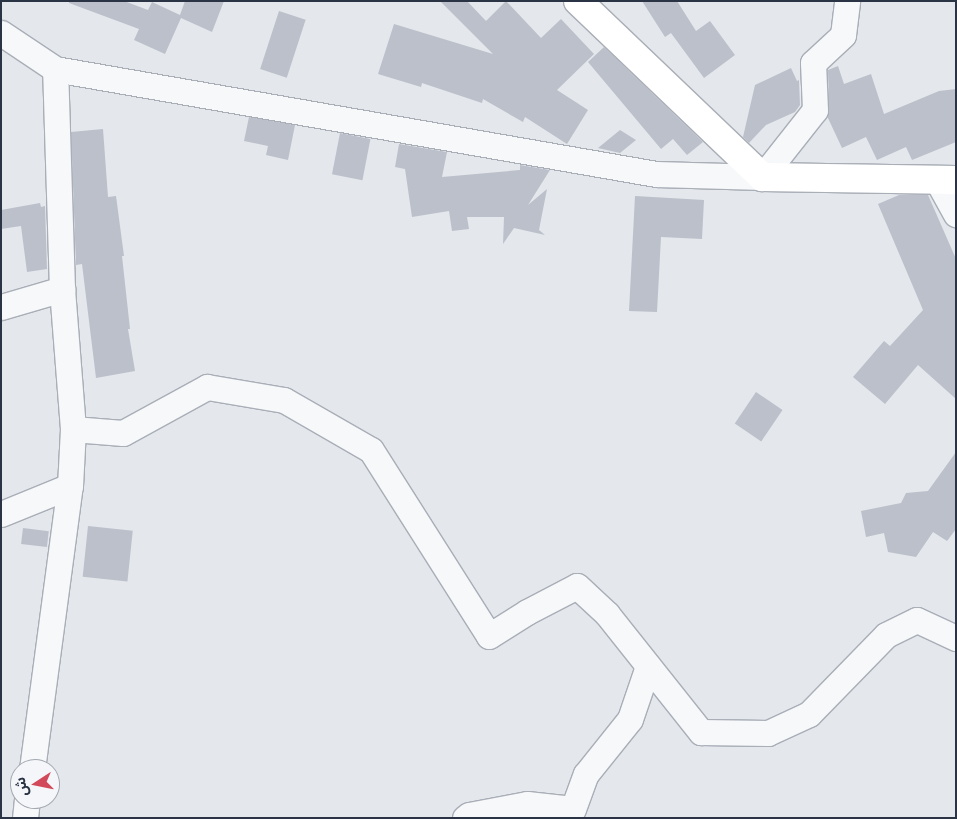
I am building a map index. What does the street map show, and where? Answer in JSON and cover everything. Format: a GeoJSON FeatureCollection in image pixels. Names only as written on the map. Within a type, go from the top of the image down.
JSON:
{"type":"FeatureCollection","features":[{"type":"Feature","properties":{"kind":"street"},"geometry":{"type":"LineString","coordinates":[[578,1],[762,178]]}},
{"type":"Feature","properties":{"kind":"street"},"geometry":{"type":"LineString","coordinates":[[762,178],[815,110],[813,63],[843,35],[847,1]]}},
{"type":"Feature","properties":{"kind":"street"},"geometry":{"type":"LineString","coordinates":[[1,33],[55,69],[656,174],[762,178],[946,180],[956,214]]}},
{"type":"Feature","properties":{"kind":"street"},"geometry":{"type":"LineString","coordinates":[[33,759],[70,486],[73,429],[62,290],[55,69]]}},
{"type":"Feature","properties":{"kind":"street"},"geometry":{"type":"LineString","coordinates":[[1,307],[62,290]]}},
{"type":"Feature","properties":{"kind":"street"},"geometry":{"type":"LineString","coordinates":[[73,429],[123,433],[207,387],[284,400],[371,450],[489,636],[527,612],[577,586],[607,614],[701,732],[768,733],[808,714],[886,635],[917,620],[956,638]]}},
{"type":"Feature","properties":{"kind":"street"},"geometry":{"type":"LineString","coordinates":[[1,514],[70,486]]}},
{"type":"Feature","properties":{"kind":"street"},"geometry":{"type":"LineString","coordinates":[[465,818],[469,815],[527,804],[573,809],[586,774],[630,719],[648,666]]}},
{"type":"Feature","properties":{"kind":"building"},"geometry":{"type":"Polygon","coordinates":[[[69,1],[124,1],[148,10],[152,2],[180,15],[185,1],[224,1],[212,32],[181,18],[165,54],[134,40],[139,29],[69,3],[69,1]]]}},
{"type":"Feature","properties":{"kind":"building"},"geometry":{"type":"Polygon","coordinates":[[[440,1],[467,1],[486,21],[506,1],[541,38],[561,19],[594,54],[557,90],[588,110],[567,144],[525,117],[523,122],[483,99],[482,103],[422,83],[421,87],[378,74],[394,24],[493,54],[440,1]]]}},
{"type":"Feature","properties":{"kind":"building"},"geometry":{"type":"Polygon","coordinates":[[[642,1],[677,1],[696,31],[710,21],[735,55],[704,78],[671,33],[665,37],[642,1]]]}},
{"type":"Feature","properties":{"kind":"building"},"geometry":{"type":"Polygon","coordinates":[[[279,11],[306,20],[287,78],[260,69],[279,11]]]}},
{"type":"Feature","properties":{"kind":"building"},"geometry":{"type":"Polygon","coordinates":[[[604,47],[703,142],[687,155],[673,139],[661,149],[588,62],[604,47]]]}},
{"type":"Feature","properties":{"kind":"building"},"geometry":{"type":"Polygon","coordinates":[[[838,66],[844,84],[871,74],[884,114],[939,91],[956,89],[956,142],[912,160],[906,147],[877,160],[866,137],[842,148],[827,116],[829,109],[828,70],[838,66]]]}},
{"type":"Feature","properties":{"kind":"building"},"geometry":{"type":"Polygon","coordinates":[[[791,68],[797,81],[799,80],[800,105],[795,112],[766,125],[749,143],[743,137],[755,85],[791,68]]]}},
{"type":"Feature","properties":{"kind":"building"},"geometry":{"type":"Polygon","coordinates":[[[249,117],[295,125],[288,160],[266,155],[268,146],[244,141],[249,117]]]}},
{"type":"Feature","properties":{"kind":"building"},"geometry":{"type":"Polygon","coordinates":[[[103,129],[108,197],[116,196],[124,256],[122,256],[130,329],[128,329],[135,371],[96,378],[82,264],[76,265],[71,132],[103,129]]]}},
{"type":"Feature","properties":{"kind":"building"},"geometry":{"type":"Polygon","coordinates":[[[620,130],[636,140],[620,153],[598,148],[620,130]]]}},
{"type":"Feature","properties":{"kind":"building"},"geometry":{"type":"Polygon","coordinates":[[[340,133],[370,139],[362,180],[332,174],[340,133]]]}},
{"type":"Feature","properties":{"kind":"building"},"geometry":{"type":"Polygon","coordinates":[[[399,144],[447,152],[442,177],[520,170],[520,165],[550,170],[528,205],[547,189],[539,230],[545,235],[514,228],[503,244],[504,217],[467,217],[469,229],[452,231],[449,211],[412,217],[405,169],[395,167],[399,144]]]}},
{"type":"Feature","properties":{"kind":"building"},"geometry":{"type":"Polygon","coordinates":[[[899,195],[928,195],[956,259],[956,399],[918,365],[885,404],[853,377],[884,341],[890,346],[923,310],[878,204],[899,195]]]}},
{"type":"Feature","properties":{"kind":"building"},"geometry":{"type":"Polygon","coordinates":[[[635,196],[704,200],[702,239],[661,237],[657,312],[629,311],[635,196]]]}},
{"type":"Feature","properties":{"kind":"building"},"geometry":{"type":"Polygon","coordinates":[[[40,203],[41,207],[45,206],[47,269],[27,272],[21,226],[1,229],[1,210],[40,203]]]}},
{"type":"Feature","properties":{"kind":"building"},"geometry":{"type":"Polygon","coordinates":[[[756,392],[783,410],[761,441],[735,424],[756,392]]]}},
{"type":"Feature","properties":{"kind":"building"},"geometry":{"type":"Polygon","coordinates":[[[956,452],[956,529],[947,541],[933,532],[916,557],[888,552],[884,533],[866,537],[861,511],[901,503],[906,493],[928,491],[956,452]]]}},
{"type":"Feature","properties":{"kind":"building"},"geometry":{"type":"Polygon","coordinates":[[[88,526],[133,531],[127,581],[83,577],[88,526]]]}},
{"type":"Feature","properties":{"kind":"building"},"geometry":{"type":"Polygon","coordinates":[[[23,528],[49,531],[47,547],[21,544],[23,528]]]}}]}
